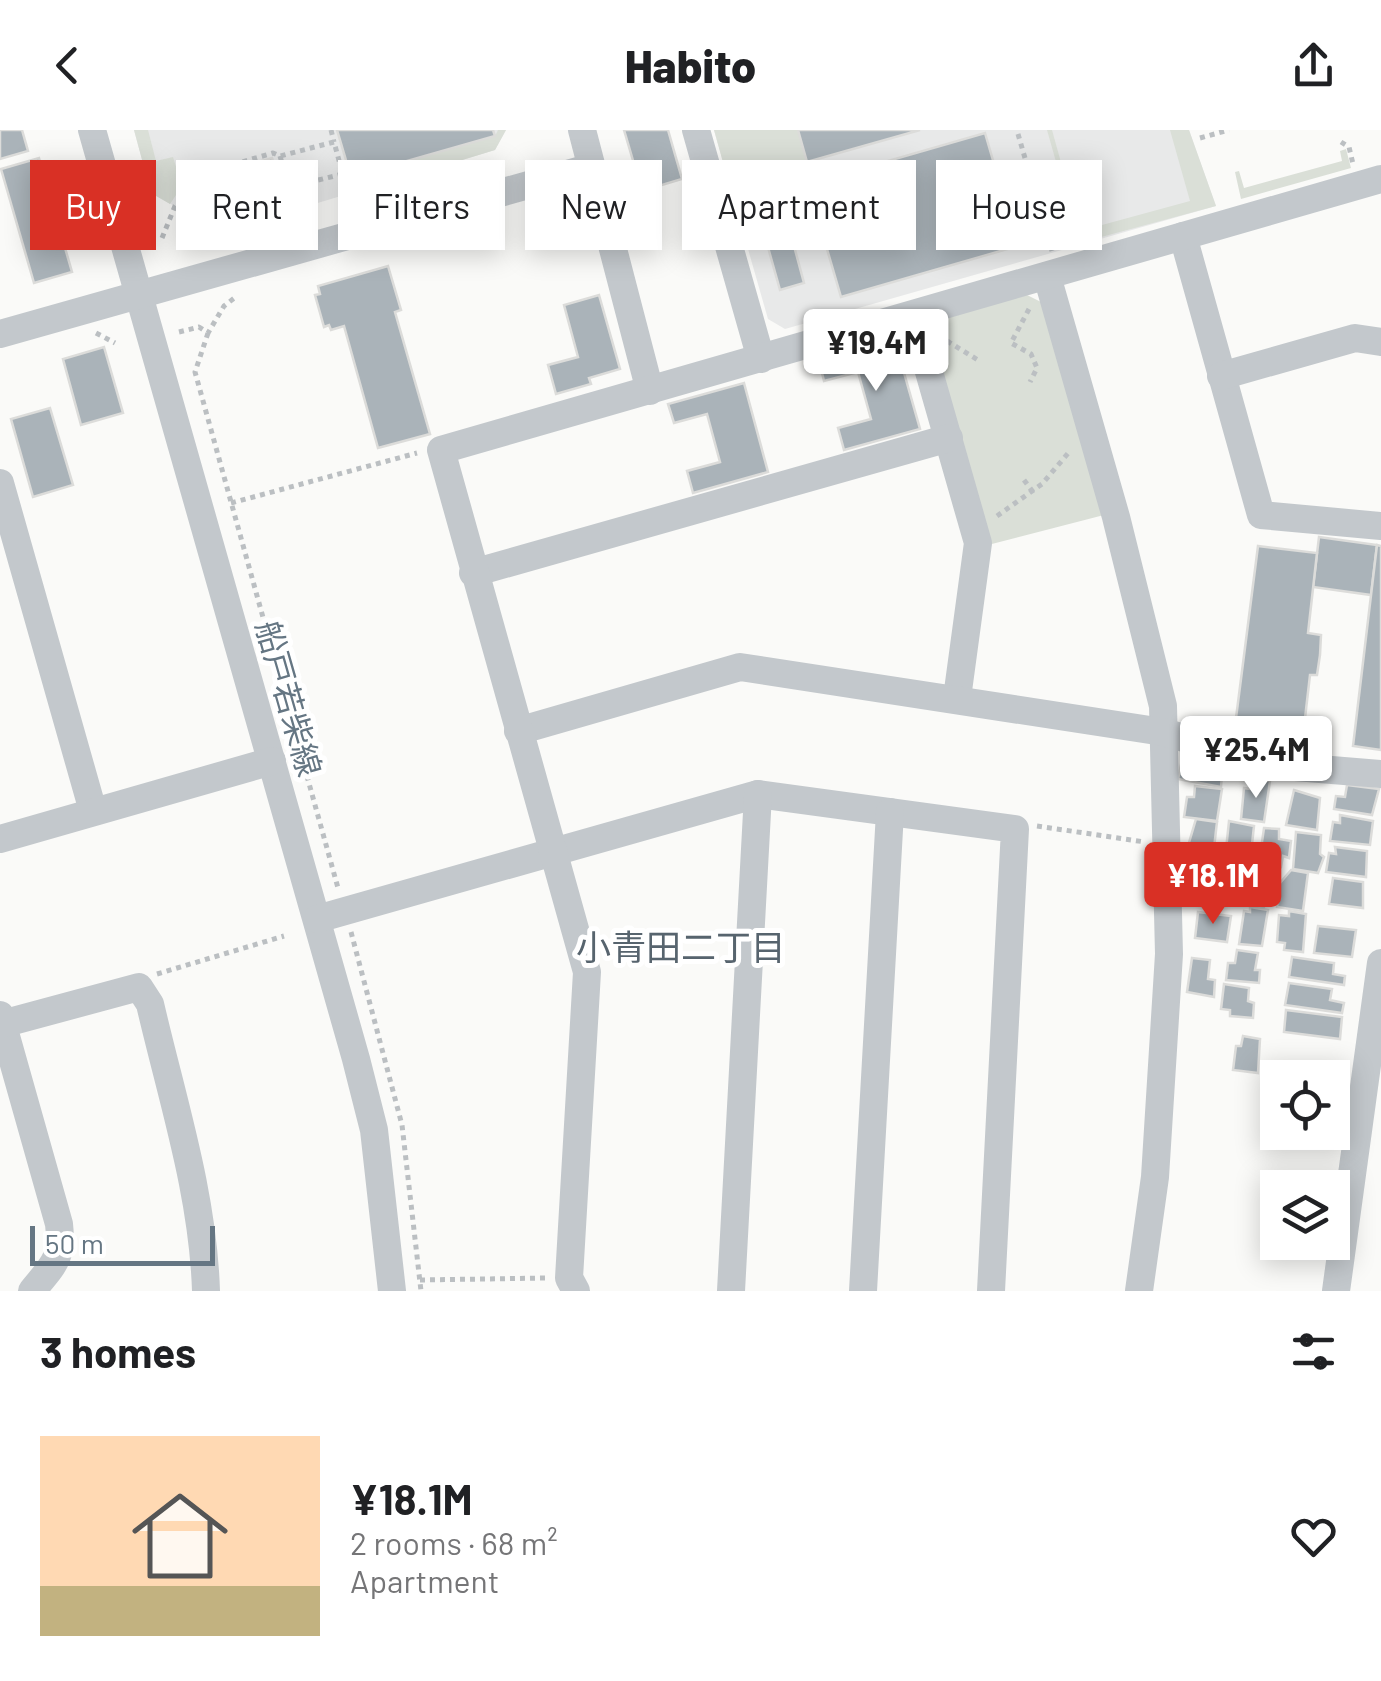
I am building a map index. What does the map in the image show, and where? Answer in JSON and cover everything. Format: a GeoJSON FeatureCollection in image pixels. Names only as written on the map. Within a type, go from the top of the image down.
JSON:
{"type":"FeatureCollection","features":[{"type":"Feature","properties":{"kind":"street","name":"船戸若柴線"},"geometry":{"type":"LineString","coordinates":[[92,130],[374,1130],[392,1291]]}},
{"type":"Feature","properties":{"kind":"street"},"geometry":{"type":"LineString","coordinates":[[582,130],[590,160]]}},
{"type":"Feature","properties":{"kind":"street"},"geometry":{"type":"LineString","coordinates":[[696,130],[760,359]]}},
{"type":"Feature","properties":{"kind":"street"},"geometry":{"type":"LineString","coordinates":[[572,1284],[587,972],[441,450],[912,316],[1051,268],[1182,236],[1368,176]]}},
{"type":"Feature","properties":{"kind":"street"},"geometry":{"type":"LineString","coordinates":[[0,334],[525,185]]}},
{"type":"Feature","properties":{"kind":"street"},"geometry":{"type":"LineString","coordinates":[[1182,236],[1261,516],[1381,526]]}},
{"type":"Feature","properties":{"kind":"street"},"geometry":{"type":"LineString","coordinates":[[611,250],[650,391]]}},
{"type":"Feature","properties":{"kind":"street"},"geometry":{"type":"LineString","coordinates":[[1051,268],[1163,706],[1169,954],[1155,1177],[1139,1291]]}},
{"type":"Feature","properties":{"kind":"street"},"geometry":{"type":"LineString","coordinates":[[912,316],[978,544],[958,698]]}},
{"type":"Feature","properties":{"kind":"street"},"geometry":{"type":"LineString","coordinates":[[1221,376],[1355,338],[1381,342]]}},
{"type":"Feature","properties":{"kind":"street"},"geometry":{"type":"LineString","coordinates":[[473,573],[949,438]]}},
{"type":"Feature","properties":{"kind":"street"},"geometry":{"type":"LineString","coordinates":[[0,483],[93,811]]}},
{"type":"Feature","properties":{"kind":"street"},"geometry":{"type":"LineString","coordinates":[[518,731],[740,666],[1163,732],[1283,766],[1381,774]]}},
{"type":"Feature","properties":{"kind":"street"},"geometry":{"type":"LineString","coordinates":[[0,839],[272,761]]}},
{"type":"Feature","properties":{"kind":"street"},"geometry":{"type":"LineString","coordinates":[[317,919],[758,794],[1015,830],[991,1291]]}},
{"type":"Feature","properties":{"kind":"street"},"geometry":{"type":"LineString","coordinates":[[731,1291],[758,794]]}},
{"type":"Feature","properties":{"kind":"street"},"geometry":{"type":"LineString","coordinates":[[863,1291],[890,812]]}},
{"type":"Feature","properties":{"kind":"street"},"geometry":{"type":"LineString","coordinates":[[1336,1291],[1380,972]]}},
{"type":"Feature","properties":{"kind":"street"},"geometry":{"type":"LineString","coordinates":[[32,1291],[59,1258],[62,1245],[1,1020],[140,987],[150,1004],[187,1152],[205,1252],[206,1291]]}},
{"type":"Feature","properties":{"kind":"path"},"geometry":{"type":"LineString","coordinates":[[331,130],[338,160]]}},
{"type":"Feature","properties":{"kind":"path"},"geometry":{"type":"LineString","coordinates":[[1200,138],[1229,130]]}},
{"type":"Feature","properties":{"kind":"path"},"geometry":{"type":"LineString","coordinates":[[1018,134],[1051,268],[1011,343],[1031,354],[1038,368],[1030,382]]}},
{"type":"Feature","properties":{"kind":"path"},"geometry":{"type":"LineString","coordinates":[[162,238],[174,206],[197,175],[273,153],[280,156],[334,142]]}},
{"type":"Feature","properties":{"kind":"path"},"geometry":{"type":"LineString","coordinates":[[1341,142],[1368,176]]}},
{"type":"Feature","properties":{"kind":"path"},"geometry":{"type":"LineString","coordinates":[[280,156],[281,160]]}},
{"type":"Feature","properties":{"kind":"path"},"geometry":{"type":"LineString","coordinates":[[246,292],[224,306],[197,358],[195,372],[344,912]]}},
{"type":"Feature","properties":{"kind":"path"},"geometry":{"type":"LineString","coordinates":[[179,332],[198,327],[208,333]]}},
{"type":"Feature","properties":{"kind":"path"},"geometry":{"type":"LineString","coordinates":[[974,530],[1033,492],[1076,444],[1094,438]]}},
{"type":"Feature","properties":{"kind":"path"},"geometry":{"type":"LineString","coordinates":[[232,503],[441,450]]}},
{"type":"Feature","properties":{"kind":"path"},"geometry":{"type":"LineString","coordinates":[[1024,480],[1033,492]]}},
{"type":"Feature","properties":{"kind":"path"},"geometry":{"type":"LineString","coordinates":[[1015,830],[1026,824],[1167,845]]}},
{"type":"Feature","properties":{"kind":"path"},"geometry":{"type":"LineString","coordinates":[[140,987],[149,976],[284,936]]}},
{"type":"Feature","properties":{"kind":"path"},"geometry":{"type":"LineString","coordinates":[[420,1280],[572,1284]]}},
{"type":"Feature","properties":{"kind":"shaded area"},"geometry":{"type":"Polygon","coordinates":[[[134,130],[506,130],[495,150],[462,160],[338,160],[338,197],[318,203],[318,160],[176,160],[176,207],[156,196],[156,160],[142,160],[134,130]]]}},
{"type":"Feature","properties":{"kind":"shaded area"},"geometry":{"type":"Polygon","coordinates":[[[134,130],[148,130],[156,160],[142,160],[134,130]]]}},
{"type":"Feature","properties":{"kind":"shaded area"},"geometry":{"type":"Polygon","coordinates":[[[498,130],[506,130],[495,150],[462,160],[411,160],[495,136],[498,130]]]}},
{"type":"Feature","properties":{"kind":"shaded area"},"geometry":{"type":"Polygon","coordinates":[[[714,130],[1189,130],[1216,206],[1102,239],[1102,160],[936,160],[936,250],[1062,250],[785,329],[768,319],[748,250],[916,250],[916,160],[723,160],[714,130]]]}},
{"type":"Feature","properties":{"kind":"shaded area"},"geometry":{"type":"Polygon","coordinates":[[[714,130],[798,130],[806,160],[722,160],[714,130]]]}},
{"type":"Feature","properties":{"kind":"shaded area"},"geometry":{"type":"Polygon","coordinates":[[[1047,130],[1052,130],[1060,160],[1055,160],[1047,130]]]}},
{"type":"Feature","properties":{"kind":"shaded area"},"geometry":{"type":"Polygon","coordinates":[[[1170,130],[1189,130],[1216,206],[1102,237],[1102,225],[1190,201],[1170,130]]]}},
{"type":"Feature","properties":{"kind":"shaded area"},"geometry":{"type":"Polygon","coordinates":[[[1346,149],[1351,168],[1241,199],[1235,172],[1239,171],[1244,188],[1342,161],[1340,151],[1346,149]]]}},
{"type":"Feature","properties":{"kind":"shaded area"},"geometry":{"type":"Polygon","coordinates":[[[173,157],[176,195],[170,204],[156,196],[156,161],[173,157]]]}},
{"type":"Feature","properties":{"kind":"shaded area"},"geometry":{"type":"Polygon","coordinates":[[[1027,295],[1045,304],[1104,515],[988,545],[929,337],[940,319],[1027,295]]]}},
{"type":"Feature","properties":{"kind":"building"},"geometry":{"type":"Polygon","coordinates":[[[0,130],[22,130],[28,151],[0,159],[0,130]]]}},
{"type":"Feature","properties":{"kind":"building"},"geometry":{"type":"Polygon","coordinates":[[[337,130],[493,130],[495,136],[411,160],[346,160],[337,130]]]}},
{"type":"Feature","properties":{"kind":"building"},"geometry":{"type":"Polygon","coordinates":[[[624,130],[668,130],[682,179],[662,185],[662,160],[633,160],[624,130]]]}},
{"type":"Feature","properties":{"kind":"building"},"geometry":{"type":"Polygon","coordinates":[[[798,130],[920,130],[814,160],[806,160],[798,130]]]}},
{"type":"Feature","properties":{"kind":"building"},"geometry":{"type":"Polygon","coordinates":[[[985,133],[993,160],[936,160],[936,250],[1004,250],[841,297],[827,250],[916,250],[916,160],[891,160],[985,133]]]}},
{"type":"Feature","properties":{"kind":"building"},"geometry":{"type":"Polygon","coordinates":[[[30,161],[30,250],[66,250],[72,272],[34,283],[1,169],[30,161]]]}},
{"type":"Feature","properties":{"kind":"building"},"geometry":{"type":"Polygon","coordinates":[[[769,250],[795,250],[804,283],[780,290],[769,250]]]}},
{"type":"Feature","properties":{"kind":"building"},"geometry":{"type":"Polygon","coordinates":[[[388,266],[401,310],[395,312],[430,434],[378,448],[344,326],[331,330],[329,325],[324,327],[315,295],[320,294],[318,286],[388,266]]]}},
{"type":"Feature","properties":{"kind":"building"},"geometry":{"type":"Polygon","coordinates":[[[599,295],[620,369],[589,378],[591,384],[556,394],[548,365],[578,357],[564,305],[599,295]]]}},
{"type":"Feature","properties":{"kind":"building"},"geometry":{"type":"Polygon","coordinates":[[[895,341],[920,429],[844,450],[838,428],[871,419],[858,372],[824,381],[819,361],[895,341]]]}},
{"type":"Feature","properties":{"kind":"building"},"geometry":{"type":"Polygon","coordinates":[[[104,347],[123,413],[81,425],[63,359],[104,347]]]}},
{"type":"Feature","properties":{"kind":"building"},"geometry":{"type":"Polygon","coordinates":[[[744,383],[768,472],[693,493],[687,471],[720,462],[707,414],[674,423],[668,404],[744,383]]]}},
{"type":"Feature","properties":{"kind":"building"},"geometry":{"type":"Polygon","coordinates":[[[50,408],[73,485],[33,497],[11,419],[50,408]]]}},
{"type":"Feature","properties":{"kind":"building"},"geometry":{"type":"Polygon","coordinates":[[[1319,537],[1377,545],[1371,595],[1313,587],[1319,537]]]}},
{"type":"Feature","properties":{"kind":"building"},"geometry":{"type":"Polygon","coordinates":[[[1377,545],[1381,546],[1381,750],[1353,746],[1377,545]]]}},
{"type":"Feature","properties":{"kind":"building"},"geometry":{"type":"Polygon","coordinates":[[[1258,546],[1317,553],[1308,633],[1321,635],[1320,655],[1317,675],[1310,675],[1304,727],[1236,718],[1258,546]]]}},
{"type":"Feature","properties":{"kind":"building"},"geometry":{"type":"Polygon","coordinates":[[[1183,755],[1223,763],[1221,787],[1178,779],[1183,755]]]}},
{"type":"Feature","properties":{"kind":"building"},"geometry":{"type":"Polygon","coordinates":[[[1252,778],[1270,781],[1264,822],[1241,819],[1244,788],[1251,789],[1252,778]]]}},
{"type":"Feature","properties":{"kind":"building"},"geometry":{"type":"Polygon","coordinates":[[[1347,785],[1379,789],[1372,815],[1334,809],[1336,796],[1345,797],[1347,785]]]}},
{"type":"Feature","properties":{"kind":"building"},"geometry":{"type":"Polygon","coordinates":[[[1195,786],[1222,789],[1217,821],[1184,817],[1187,797],[1194,797],[1195,786]]]}},
{"type":"Feature","properties":{"kind":"building"},"geometry":{"type":"Polygon","coordinates":[[[1294,790],[1320,798],[1317,830],[1286,825],[1294,790]]]}},
{"type":"Feature","properties":{"kind":"building"},"geometry":{"type":"Polygon","coordinates":[[[1340,815],[1373,821],[1370,845],[1330,841],[1333,822],[1340,823],[1340,815]]]}},
{"type":"Feature","properties":{"kind":"building"},"geometry":{"type":"Polygon","coordinates":[[[1196,819],[1217,822],[1213,857],[1184,854],[1193,847],[1188,846],[1196,819]]]}},
{"type":"Feature","properties":{"kind":"building"},"geometry":{"type":"Polygon","coordinates":[[[1229,821],[1254,826],[1250,863],[1225,859],[1229,821]]]}},
{"type":"Feature","properties":{"kind":"building"},"geometry":{"type":"Polygon","coordinates":[[[1264,828],[1279,829],[1279,839],[1291,841],[1289,858],[1283,856],[1281,867],[1259,863],[1264,828]]]}},
{"type":"Feature","properties":{"kind":"building"},"geometry":{"type":"Polygon","coordinates":[[[1296,832],[1321,835],[1320,854],[1324,857],[1318,873],[1293,869],[1296,832]]]}},
{"type":"Feature","properties":{"kind":"building"},"geometry":{"type":"Polygon","coordinates":[[[1335,847],[1367,851],[1366,877],[1326,872],[1329,853],[1336,854],[1335,847]]]}},
{"type":"Feature","properties":{"kind":"building"},"geometry":{"type":"Polygon","coordinates":[[[1201,860],[1233,864],[1229,891],[1197,887],[1201,860]]]}},
{"type":"Feature","properties":{"kind":"building"},"geometry":{"type":"Polygon","coordinates":[[[1245,866],[1269,869],[1264,907],[1240,903],[1245,866]]]}},
{"type":"Feature","properties":{"kind":"building"},"geometry":{"type":"Polygon","coordinates":[[[1291,870],[1308,873],[1303,911],[1277,907],[1280,883],[1291,870]]]}},
{"type":"Feature","properties":{"kind":"building"},"geometry":{"type":"Polygon","coordinates":[[[1333,878],[1363,882],[1363,908],[1329,904],[1333,878]]]}},
{"type":"Feature","properties":{"kind":"building"},"geometry":{"type":"Polygon","coordinates":[[[1250,907],[1268,910],[1262,946],[1239,944],[1244,911],[1250,912],[1250,907]]]}},
{"type":"Feature","properties":{"kind":"building"},"geometry":{"type":"Polygon","coordinates":[[[1289,911],[1306,914],[1303,952],[1284,950],[1285,943],[1277,942],[1279,915],[1289,916],[1289,911]]]}},
{"type":"Feature","properties":{"kind":"building"},"geometry":{"type":"Polygon","coordinates":[[[1198,912],[1231,916],[1227,942],[1195,938],[1198,912]]]}},
{"type":"Feature","properties":{"kind":"building"},"geometry":{"type":"Polygon","coordinates":[[[1318,926],[1356,930],[1352,957],[1314,953],[1318,926]]]}},
{"type":"Feature","properties":{"kind":"building"},"geometry":{"type":"Polygon","coordinates":[[[1237,950],[1258,953],[1255,970],[1260,970],[1259,983],[1226,980],[1228,963],[1235,963],[1237,950]]]}},
{"type":"Feature","properties":{"kind":"building"},"geometry":{"type":"Polygon","coordinates":[[[1292,957],[1334,963],[1333,974],[1345,976],[1344,985],[1289,977],[1292,957]]]}},
{"type":"Feature","properties":{"kind":"building"},"geometry":{"type":"Polygon","coordinates":[[[1192,958],[1210,960],[1208,979],[1215,980],[1214,997],[1187,992],[1192,958]]]}},
{"type":"Feature","properties":{"kind":"building"},"geometry":{"type":"Polygon","coordinates":[[[1289,983],[1332,989],[1330,1000],[1344,1003],[1342,1013],[1285,1005],[1289,983]]]}},
{"type":"Feature","properties":{"kind":"building"},"geometry":{"type":"Polygon","coordinates":[[[1224,984],[1249,988],[1253,1018],[1230,1016],[1230,1010],[1221,1009],[1224,984]]]}},
{"type":"Feature","properties":{"kind":"building"},"geometry":{"type":"Polygon","coordinates":[[[1286,1010],[1342,1017],[1340,1039],[1284,1032],[1286,1010]]]}},
{"type":"Feature","properties":{"kind":"building"},"geometry":{"type":"Polygon","coordinates":[[[1243,1036],[1260,1039],[1258,1073],[1233,1070],[1236,1046],[1241,1046],[1243,1036]]]}},
{"type":"Feature","properties":{"kind":"district","name":"小青田二丁目"},"geometry":{"type":"Point","coordinates":[681,946]}}]}
